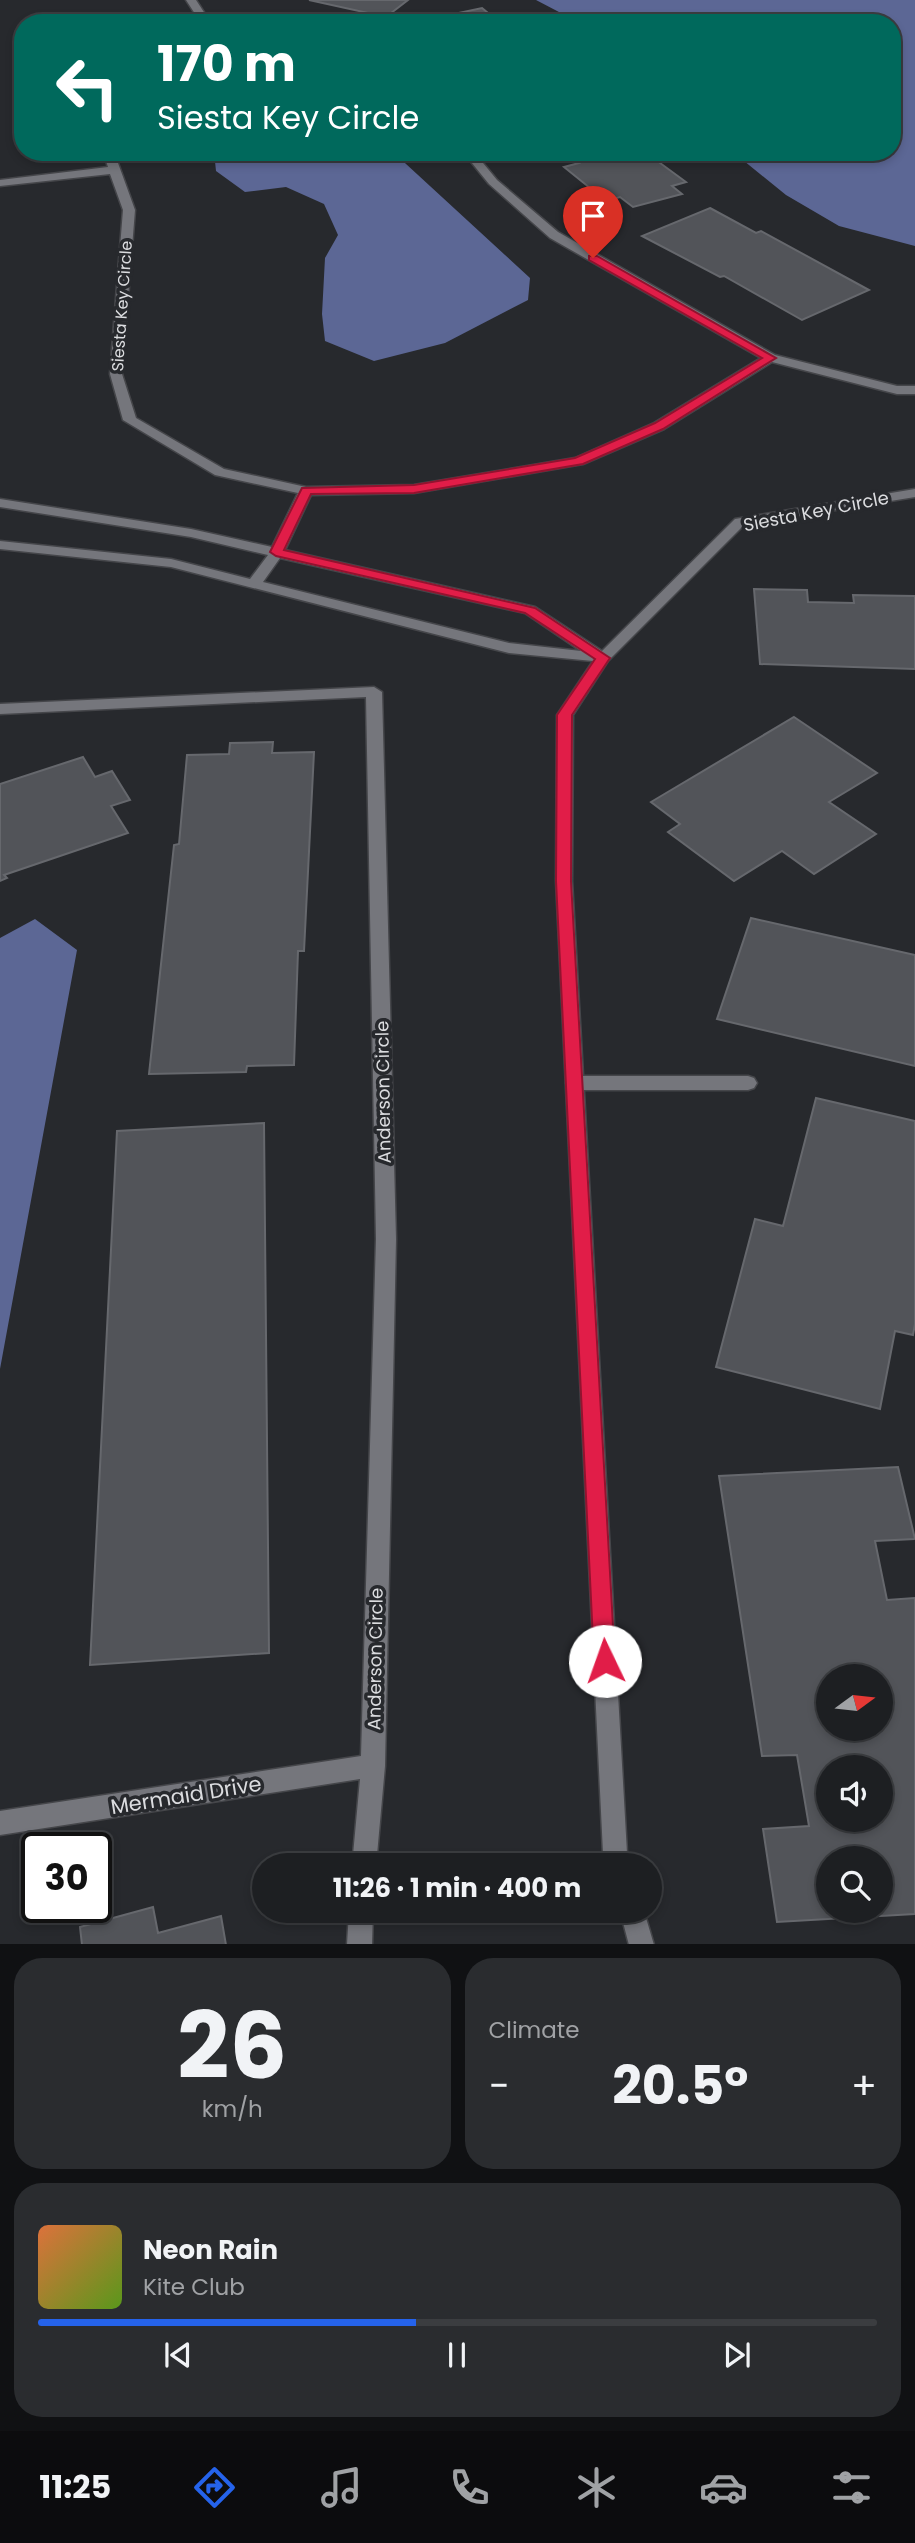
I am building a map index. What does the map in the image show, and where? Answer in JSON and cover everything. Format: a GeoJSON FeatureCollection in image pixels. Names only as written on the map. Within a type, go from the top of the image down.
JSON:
{"type":"FeatureCollection","features":[{"type":"Feature","properties":{"kind":"street","name":"Siesta Key Circle"},"geometry":{"type":"LineString","coordinates":[[111,161],[129,210],[116,374],[130,420],[220,472],[306,491],[414,489],[578,461],[659,426],[771,358]]}},
{"type":"Feature","properties":{"kind":"street"},"geometry":{"type":"LineString","coordinates":[[476,161],[494,182],[554,235],[771,358],[897,390],[915,390]]}},
{"type":"Feature","properties":{"kind":"street"},"geometry":{"type":"LineString","coordinates":[[0,183],[114,170]]}},
{"type":"Feature","properties":{"kind":"street"},"geometry":{"type":"LineString","coordinates":[[255,582],[276,552],[306,491]]}},
{"type":"Feature","properties":{"kind":"street","name":"Siesta Key Circle"},"geometry":{"type":"LineString","coordinates":[[616,1853],[564,881],[565,715],[603,658],[740,522],[915,493]]}},
{"type":"Feature","properties":{"kind":"street"},"geometry":{"type":"LineString","coordinates":[[0,503],[191,533],[530,610],[603,658]]}},
{"type":"Feature","properties":{"kind":"street"},"geometry":{"type":"LineString","coordinates":[[0,545],[171,563],[509,648],[603,658]]}},
{"type":"Feature","properties":{"kind":"street","name":"Anderson Circle"},"geometry":{"type":"LineString","coordinates":[[0,709],[374,692],[386,1239],[373,1766],[365,1853]]}},
{"type":"Feature","properties":{"kind":"street"},"geometry":{"type":"LineString","coordinates":[[575,1083],[748,1083]]}},
{"type":"Feature","properties":{"kind":"street","name":"Mermaid Drive"},"geometry":{"type":"LineString","coordinates":[[0,1823],[373,1766]]}},
{"type":"Feature","properties":{"kind":"street"},"geometry":{"type":"LineString","coordinates":[[359,1944],[360,1923]]}},
{"type":"Feature","properties":{"kind":"street"},"geometry":{"type":"LineString","coordinates":[[636,1923],[642,1944]]}},
{"type":"Feature","properties":{"kind":"water"},"geometry":{"type":"Polygon","coordinates":[[[536,0],[915,0],[915,246],[839,226],[786,195],[744,161],[901,161],[901,14],[563,14],[536,0]]]}},
{"type":"Feature","properties":{"kind":"water"},"geometry":{"type":"Polygon","coordinates":[[[215,161],[403,161],[530,278],[528,300],[445,343],[374,361],[325,341],[322,314],[325,258],[338,235],[324,204],[286,187],[245,192],[216,171],[215,161]]]}},
{"type":"Feature","properties":{"kind":"water"},"geometry":{"type":"Polygon","coordinates":[[[35,919],[77,950],[0,1369],[0,938],[35,919]]]}},
{"type":"Feature","properties":{"kind":"building"},"geometry":{"type":"Polygon","coordinates":[[[309,0],[408,0],[390,14],[372,14],[309,0]]]}},
{"type":"Feature","properties":{"kind":"building"},"geometry":{"type":"Polygon","coordinates":[[[482,8],[489,14],[454,14],[482,8]]]}},
{"type":"Feature","properties":{"kind":"building"},"geometry":{"type":"Polygon","coordinates":[[[577,161],[657,161],[686,182],[672,186],[682,194],[633,207],[620,197],[606,201],[564,167],[579,163],[577,161]]]}},
{"type":"Feature","properties":{"kind":"building"},"geometry":{"type":"Polygon","coordinates":[[[710,208],[756,233],[761,231],[869,290],[802,320],[724,276],[720,277],[642,236],[710,208]]]}},
{"type":"Feature","properties":{"kind":"building"},"geometry":{"type":"Polygon","coordinates":[[[754,589],[807,590],[808,602],[854,603],[853,595],[915,596],[915,669],[760,664],[754,589]]]}},
{"type":"Feature","properties":{"kind":"building"},"geometry":{"type":"Polygon","coordinates":[[[794,717],[877,773],[829,802],[876,834],[814,874],[782,851],[734,881],[668,832],[680,824],[651,802],[794,717]]]}},
{"type":"Feature","properties":{"kind":"building"},"geometry":{"type":"Polygon","coordinates":[[[273,742],[272,753],[314,752],[304,951],[298,951],[294,1065],[247,1066],[246,1072],[149,1074],[174,845],[179,844],[187,755],[229,754],[230,743],[273,742]]]}},
{"type":"Feature","properties":{"kind":"building"},"geometry":{"type":"Polygon","coordinates":[[[83,757],[95,777],[112,771],[130,800],[111,806],[128,833],[4,875],[7,878],[0,881],[0,784],[83,757]]]}},
{"type":"Feature","properties":{"kind":"building"},"geometry":{"type":"Polygon","coordinates":[[[751,918],[915,955],[915,1066],[717,1019],[751,918]]]}},
{"type":"Feature","properties":{"kind":"building"},"geometry":{"type":"Polygon","coordinates":[[[816,1098],[915,1121],[915,1324],[913,1335],[895,1331],[880,1409],[716,1367],[755,1219],[783,1226],[816,1098]]]}},
{"type":"Feature","properties":{"kind":"building"},"geometry":{"type":"Polygon","coordinates":[[[264,1123],[269,1653],[90,1665],[117,1131],[264,1123]]]}},
{"type":"Feature","properties":{"kind":"building"},"geometry":{"type":"Polygon","coordinates":[[[898,1467],[915,1539],[875,1541],[887,1600],[915,1598],[915,1914],[893,1915],[893,1846],[816,1846],[816,1920],[777,1922],[763,1829],[809,1826],[797,1755],[762,1756],[719,1476],[898,1467]]]}},
{"type":"Feature","properties":{"kind":"building"},"geometry":{"type":"Polygon","coordinates":[[[153,1907],[158,1933],[221,1916],[226,1944],[82,1944],[80,1927],[95,1923],[112,1923],[112,1918],[153,1907]]]}},
{"type":"Feature","properties":{"kind":"route"},"geometry":{"type":"LineString","coordinates":[[593,258],[771,358],[659,426],[578,461],[414,489],[306,491],[276,552],[530,610],[603,658],[565,715],[564,881],[605,1661]]}}]}
